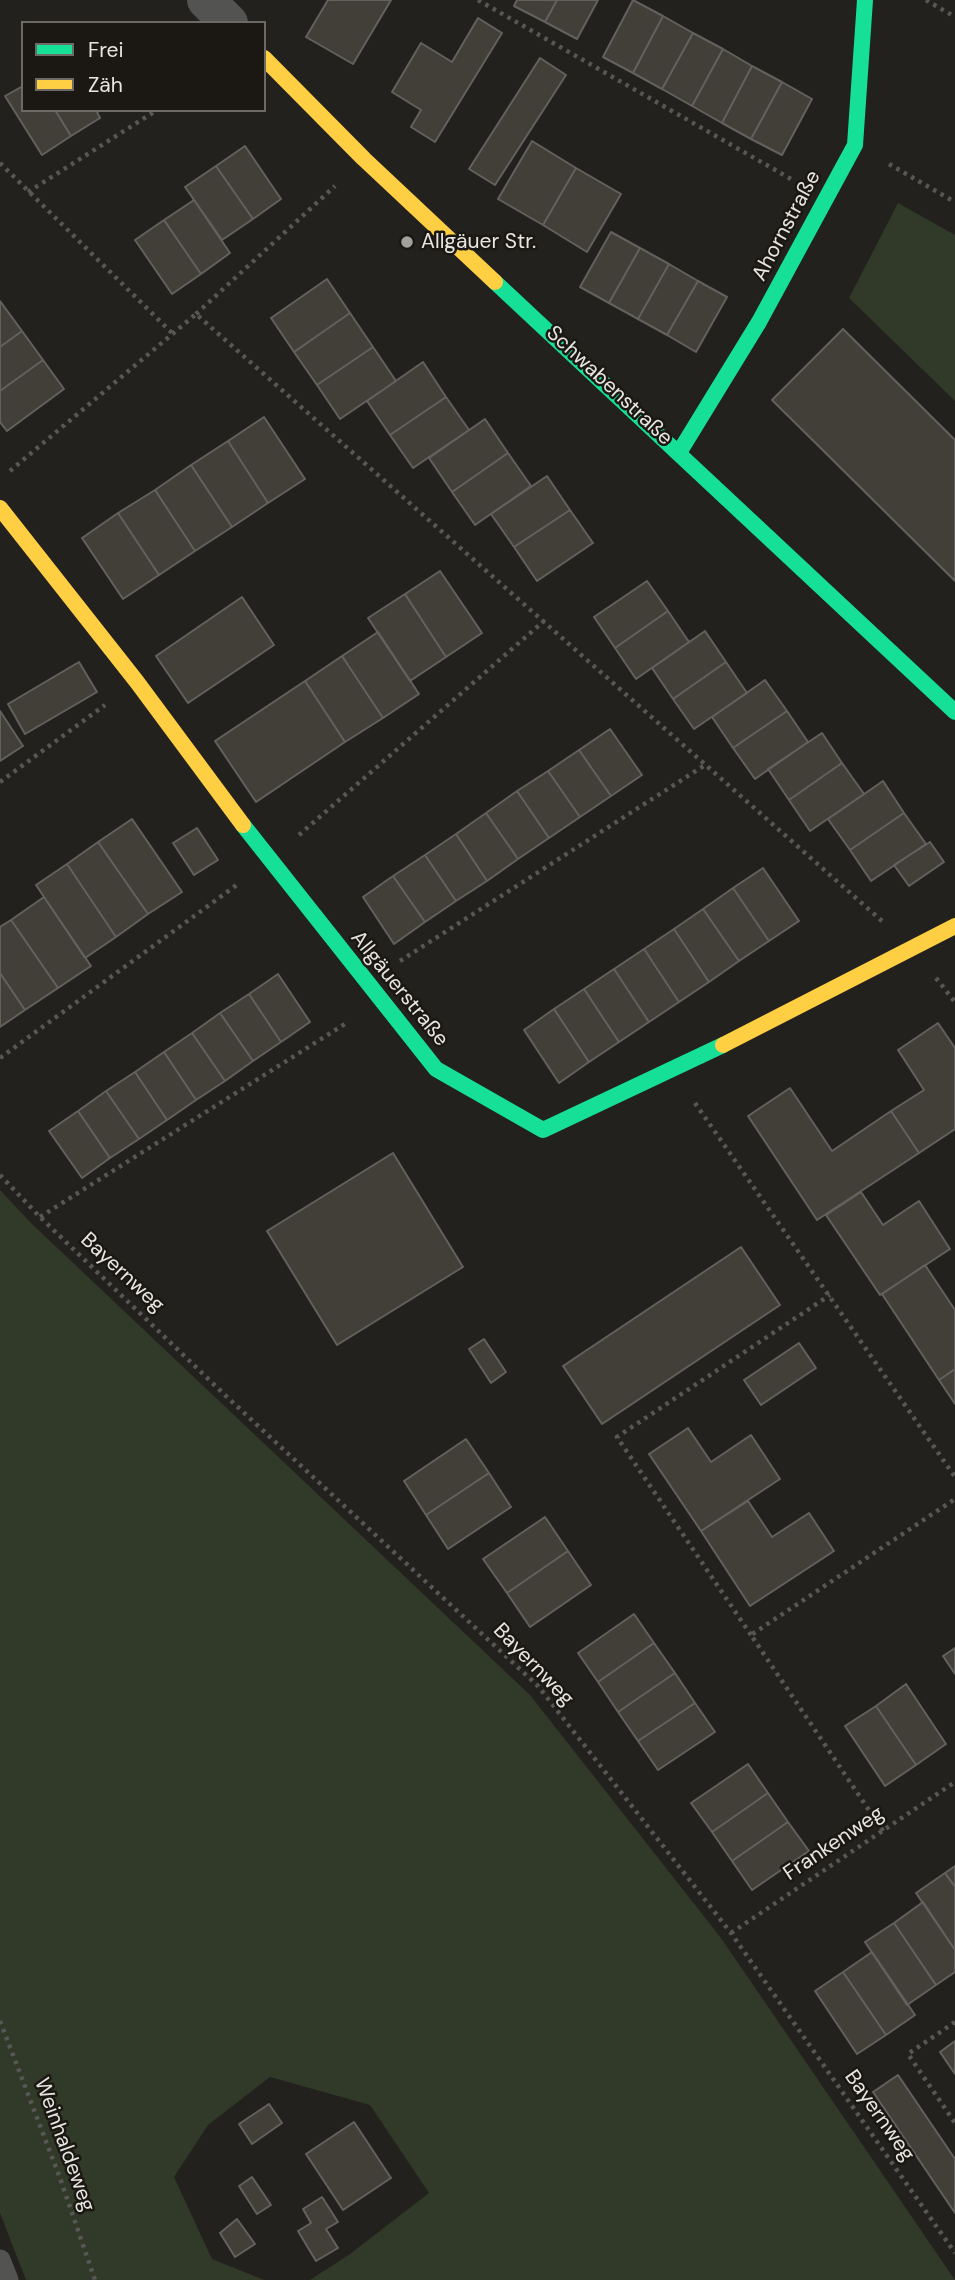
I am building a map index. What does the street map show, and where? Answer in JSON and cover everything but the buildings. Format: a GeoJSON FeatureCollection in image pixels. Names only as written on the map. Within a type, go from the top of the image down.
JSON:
{"type":"FeatureCollection","features":[{"type":"Feature","properties":{"kind":"street"},"geometry":{"type":"LineString","coordinates":[[206,0],[227,21]]}},
{"type":"Feature","properties":{"kind":"street","name":"Ahornstraße"},"geometry":{"type":"LineString","coordinates":[[680,451],[760,323],[855,145],[865,0]]}},
{"type":"Feature","properties":{"kind":"street","name":"Schwabenstraße"},"geometry":{"type":"LineString","coordinates":[[266,60],[364,159],[680,451],[955,712]]}},
{"type":"Feature","properties":{"kind":"street","name":"Allgäuerstraße"},"geometry":{"type":"LineString","coordinates":[[0,508],[137,682],[269,861],[436,1069],[543,1130],[673,1071],[914,950],[955,926]]}},
{"type":"Feature","properties":{"kind":"lane"},"geometry":{"type":"LineString","coordinates":[[0,2260],[8,2280]]}},
{"type":"Feature","properties":{"kind":"path"},"geometry":{"type":"LineString","coordinates":[[478,0],[826,199]]}},
{"type":"Feature","properties":{"kind":"path"},"geometry":{"type":"LineString","coordinates":[[926,0],[955,17]]}},
{"type":"Feature","properties":{"kind":"path"},"geometry":{"type":"LineString","coordinates":[[28,192],[154,112]]}},
{"type":"Feature","properties":{"kind":"path"},"geometry":{"type":"LineString","coordinates":[[855,145],[955,202]]}},
{"type":"Feature","properties":{"kind":"path"},"geometry":{"type":"LineString","coordinates":[[0,480],[197,314],[364,159]]}},
{"type":"Feature","properties":{"kind":"path"},"geometry":{"type":"LineString","coordinates":[[0,163],[173,334]]}},
{"type":"Feature","properties":{"kind":"path"},"geometry":{"type":"LineString","coordinates":[[197,314],[914,950],[955,1002]]}},
{"type":"Feature","properties":{"kind":"path"},"geometry":{"type":"LineString","coordinates":[[0,782],[137,682]]}},
{"type":"Feature","properties":{"kind":"path"},"geometry":{"type":"LineString","coordinates":[[366,982],[705,765]]}},
{"type":"Feature","properties":{"kind":"path"},"geometry":{"type":"LineString","coordinates":[[40,1217],[381,1001]]}},
{"type":"Feature","properties":{"kind":"path"},"geometry":{"type":"LineString","coordinates":[[673,1071],[955,1477]]}},
{"type":"Feature","properties":{"kind":"path","name":"Bayernweg"},"geometry":{"type":"LineString","coordinates":[[0,1175],[40,1217],[538,1686],[731,1933],[955,2253]]}},
{"type":"Feature","properties":{"kind":"path"},"geometry":{"type":"LineString","coordinates":[[830,1295],[617,1437],[883,1831]]}},
{"type":"Feature","properties":{"kind":"path"},"geometry":{"type":"LineString","coordinates":[[751,1635],[955,1499]]}},
{"type":"Feature","properties":{"kind":"path","name":"Frankenweg"},"geometry":{"type":"LineString","coordinates":[[731,1933],[955,1782]]}},
{"type":"Feature","properties":{"kind":"path","name":"Weinhaldeweg"},"geometry":{"type":"LineString","coordinates":[[0,2021],[95,2280]]}},
{"type":"Feature","properties":{"kind":"path"},"geometry":{"type":"LineString","coordinates":[[955,2022],[908,2054],[955,2123]]}},
{"type":"Feature","properties":{"kind":"green space"},"geometry":{"type":"Polygon","coordinates":[[[898,203],[955,235],[955,401],[849,298],[898,203]]]}},
{"type":"Feature","properties":{"kind":"green space"},"geometry":{"type":"Polygon","coordinates":[[[0,1190],[32,1224],[530,1695],[721,1938],[955,2280],[310,2280],[350,2254],[429,2193],[370,2105],[270,2077],[208,2125],[174,2177],[212,2259],[264,2280],[26,2280],[0,2213],[0,1190]]]}},
{"type":"Feature","properties":{"kind":"traffic: fast"},"geometry":{"type":"LineString","coordinates":[[680,451],[759,322],[855,145],[865,0]]}},
{"type":"Feature","properties":{"kind":"traffic: fast"},"geometry":{"type":"LineString","coordinates":[[495,282],[955,712]]}},
{"type":"Feature","properties":{"kind":"traffic: fast"},"geometry":{"type":"LineString","coordinates":[[243,825],[436,1069],[543,1130],[723,1045]]}},
{"type":"Feature","properties":{"kind":"traffic: slow"},"geometry":{"type":"LineString","coordinates":[[266,60],[364,159],[495,282]]}},
{"type":"Feature","properties":{"kind":"traffic: slow"},"geometry":{"type":"LineString","coordinates":[[0,508],[137,682],[243,825]]}},
{"type":"Feature","properties":{"kind":"traffic: slow"},"geometry":{"type":"LineString","coordinates":[[723,1045],[955,926]]}},
{"type":"Feature","properties":{"kind":"place","name":"Allgäuer Str."},"geometry":{"type":"Point","coordinates":[407,242]}}]}
